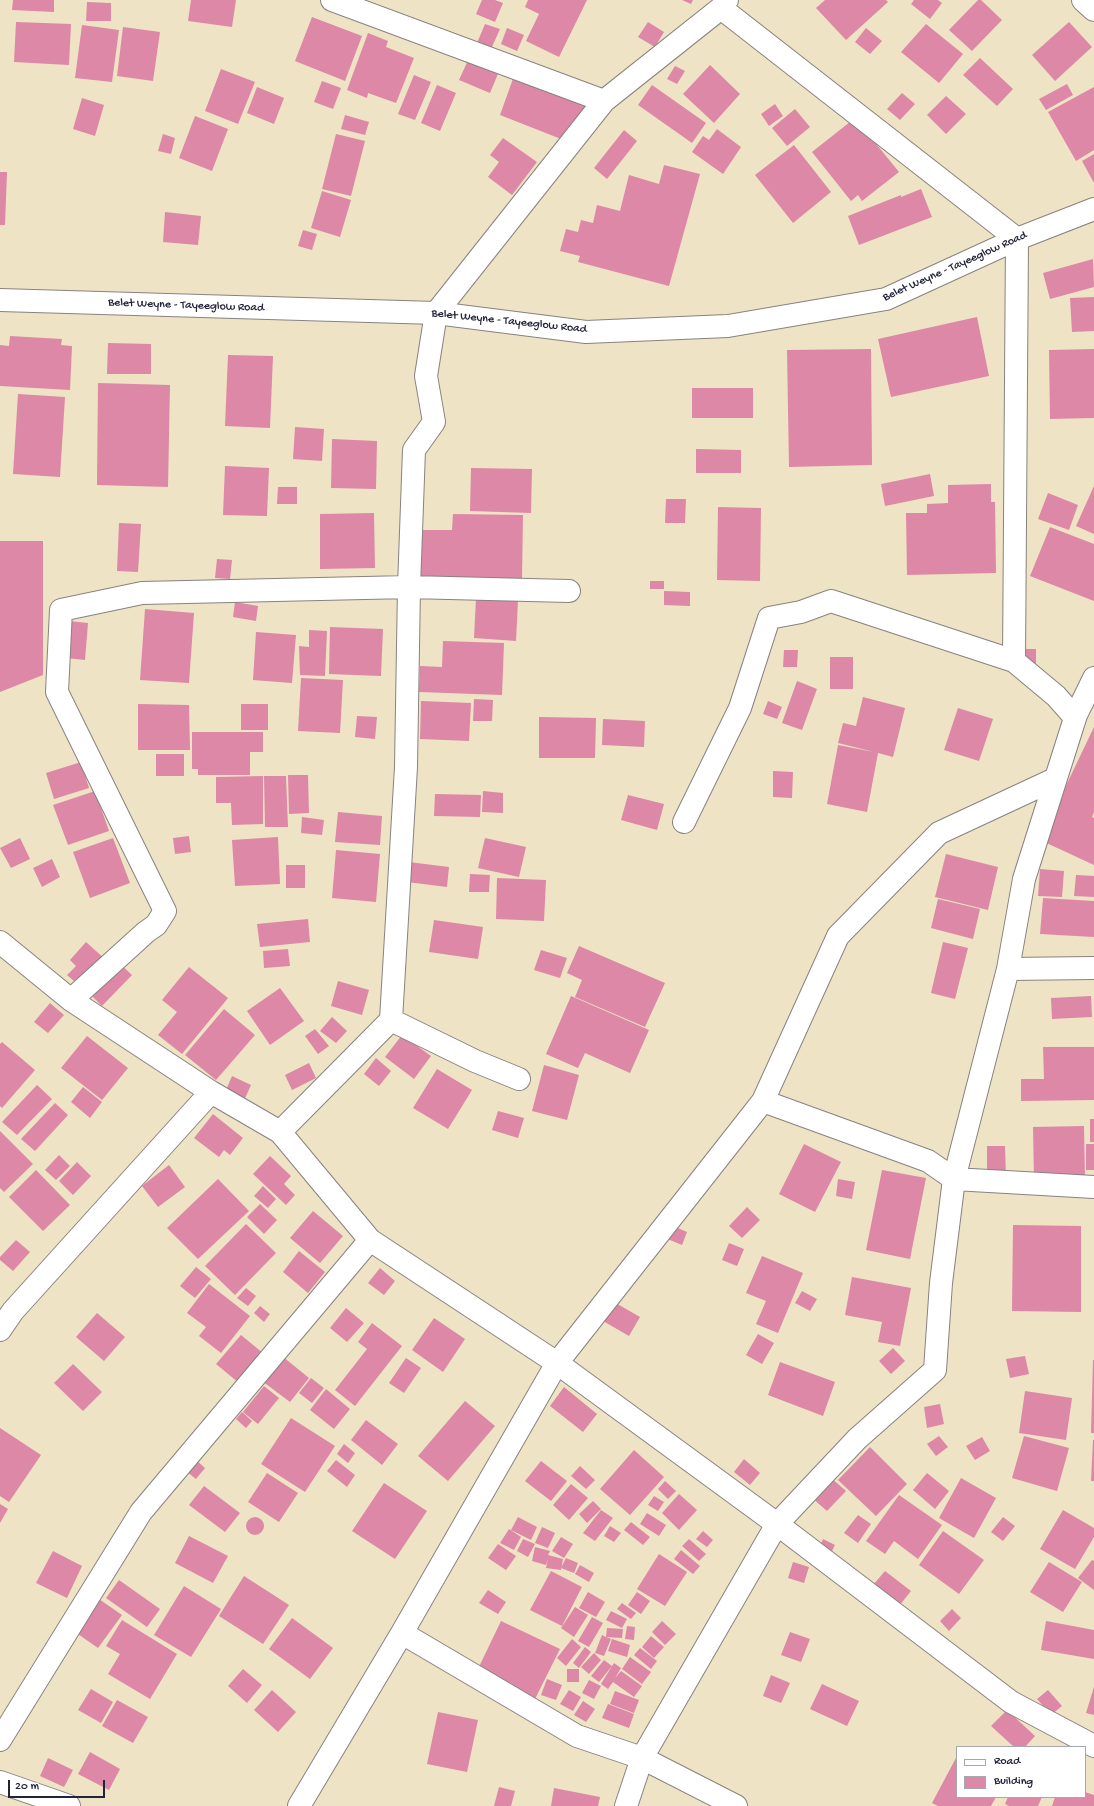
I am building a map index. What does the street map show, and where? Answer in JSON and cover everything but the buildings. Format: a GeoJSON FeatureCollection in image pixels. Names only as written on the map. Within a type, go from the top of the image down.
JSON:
{"type":"FeatureCollection","features":[{"type":"Feature","properties":{"kind":"street"},"geometry":{"type":"LineString","coordinates":[[332,0],[604,101]]}},
{"type":"Feature","properties":{"kind":"street"},"geometry":{"type":"LineString","coordinates":[[1083,0],[1094,10]]}},
{"type":"Feature","properties":{"kind":"street"},"geometry":{"type":"LineString","coordinates":[[280,1132],[391,1020],[406,767],[409,587],[414,450],[434,422],[426,376],[436,313],[604,101],[724,4],[1017,239],[1014,662]]}},
{"type":"Feature","properties":{"kind":"street","name":"Belet Weyne - Tayeeglow Road"},"geometry":{"type":"LineString","coordinates":[[0,300],[436,313],[586,332],[728,326],[886,299],[1017,239],[1094,210]]}},
{"type":"Feature","properties":{"kind":"street"},"geometry":{"type":"LineString","coordinates":[[71,1000],[146,932],[156,925],[165,911],[57,692],[61,610],[142,593],[409,587],[569,591]]}},
{"type":"Feature","properties":{"kind":"street"},"geometry":{"type":"LineString","coordinates":[[684,822],[740,708],[769,618],[801,612],[831,601],[1014,662],[1056,696],[1071,712],[1076,715]]}},
{"type":"Feature","properties":{"kind":"street"},"geometry":{"type":"LineString","coordinates":[[626,1806],[642,1758],[778,1524],[857,1439],[935,1370],[941,1283],[954,1179],[1008,969],[1024,878],[1054,779],[1076,715],[1094,678]]}},
{"type":"Feature","properties":{"kind":"street"},"geometry":{"type":"LineString","coordinates":[[299,1806],[402,1633],[557,1362],[763,1101],[838,936],[939,833],[1054,779]]}},
{"type":"Feature","properties":{"kind":"street"},"geometry":{"type":"LineString","coordinates":[[0,942],[71,1000],[211,1092],[280,1132],[370,1240],[557,1362],[778,1524],[1011,1702],[1094,1746]]}},
{"type":"Feature","properties":{"kind":"street"},"geometry":{"type":"LineString","coordinates":[[1008,969],[1094,968]]}},
{"type":"Feature","properties":{"kind":"street"},"geometry":{"type":"LineString","coordinates":[[391,1020],[475,1061],[519,1079]]}},
{"type":"Feature","properties":{"kind":"street"},"geometry":{"type":"LineString","coordinates":[[0,1330],[6,1306],[211,1092]]}},
{"type":"Feature","properties":{"kind":"street"},"geometry":{"type":"LineString","coordinates":[[763,1101],[928,1160],[954,1179],[1094,1187]]}},
{"type":"Feature","properties":{"kind":"street"},"geometry":{"type":"LineString","coordinates":[[0,1740],[141,1512],[370,1240]]}},
{"type":"Feature","properties":{"kind":"street"},"geometry":{"type":"LineString","coordinates":[[402,1633],[577,1736],[642,1758],[736,1806]]}},
{"type":"Feature","properties":{"kind":"street"},"geometry":{"type":"LineString","coordinates":[[0,1782],[69,1806]]}}]}
